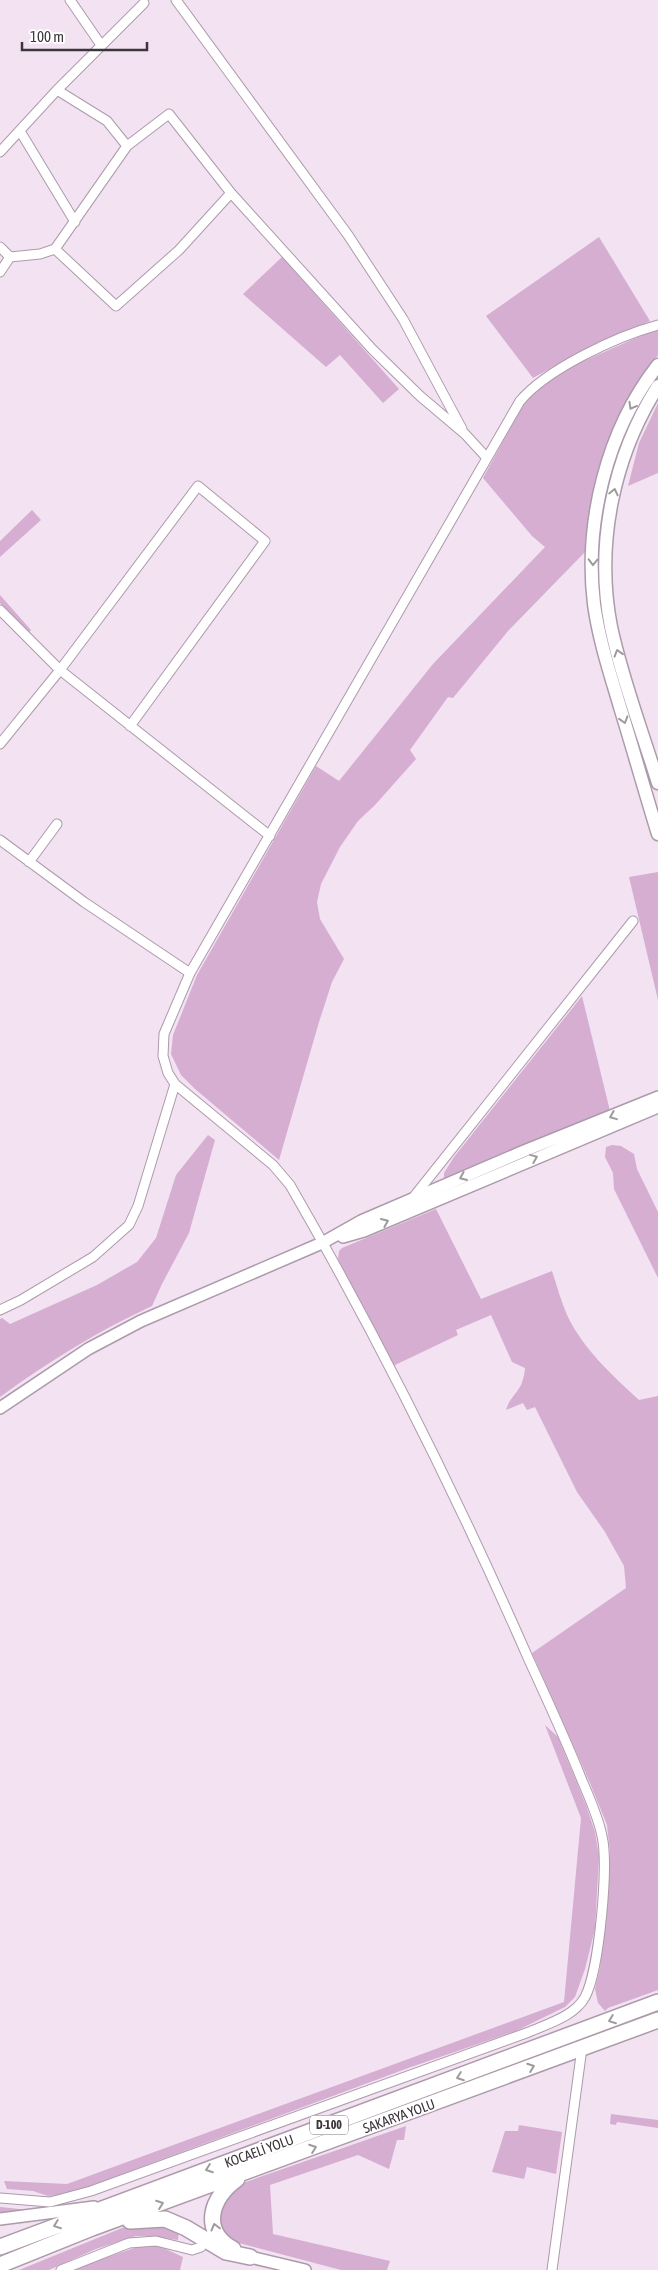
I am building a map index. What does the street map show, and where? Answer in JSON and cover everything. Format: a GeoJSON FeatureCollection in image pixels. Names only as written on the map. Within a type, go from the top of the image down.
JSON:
{"type":"FeatureCollection","features":[{"type":"Feature","properties":{"kind":"highway","name":"KOCAELİ YOLU"},"geometry":{"type":"LineString","coordinates":[[0,2247],[658,2002]]}},
{"type":"Feature","properties":{"kind":"highway","name":"SAKARYA YOLU"},"geometry":{"type":"LineString","coordinates":[[0,2265],[92,2228],[658,2020]]}},
{"type":"Feature","properties":{"kind":"highway"},"geometry":{"type":"LineString","coordinates":[[248,2172],[229,2185],[218,2196],[214,2204],[213,2219],[215,2228],[222,2241],[250,2257]]}},
{"type":"Feature","properties":{"kind":"highway"},"geometry":{"type":"LineString","coordinates":[[92,2228],[155,2218],[174,2222],[226,2252],[250,2257]]}},
{"type":"Feature","properties":{"kind":"main road"},"geometry":{"type":"LineString","coordinates":[[658,365],[627,414],[604,478],[595,525],[593,573],[595,611],[604,654],[658,834]]}},
{"type":"Feature","properties":{"kind":"main road"},"geometry":{"type":"LineString","coordinates":[[658,386],[636,426],[619,471],[608,528],[605,571],[608,609],[616,647],[658,783]]}},
{"type":"Feature","properties":{"kind":"street"},"geometry":{"type":"LineString","coordinates":[[70,0],[100,45]]}},
{"type":"Feature","properties":{"kind":"street"},"geometry":{"type":"LineString","coordinates":[[176,0],[353,243],[403,319],[465,434]]}},
{"type":"Feature","properties":{"kind":"street"},"geometry":{"type":"LineString","coordinates":[[0,152],[100,45],[144,3]]}},
{"type":"Feature","properties":{"kind":"street"},"geometry":{"type":"LineString","coordinates":[[57,90],[107,121],[127,146]]}},
{"type":"Feature","properties":{"kind":"street"},"geometry":{"type":"LineString","coordinates":[[10,257],[40,254],[54,249],[75,222],[127,146],[169,114],[231,193],[372,349],[420,396],[465,434],[487,458]]}},
{"type":"Feature","properties":{"kind":"street"},"geometry":{"type":"LineString","coordinates":[[20,131],[75,222]]}},
{"type":"Feature","properties":{"kind":"street"},"geometry":{"type":"LineString","coordinates":[[54,249],[116,306],[179,250],[231,193]]}},
{"type":"Feature","properties":{"kind":"street"},"geometry":{"type":"LineString","coordinates":[[0,247],[10,257]]}},
{"type":"Feature","properties":{"kind":"street"},"geometry":{"type":"LineString","coordinates":[[0,272],[10,257]]}},
{"type":"Feature","properties":{"kind":"street"},"geometry":{"type":"LineString","coordinates":[[0,2198],[57,2201],[128,2179],[548,2024],[567,2014],[580,2004],[585,1998],[590,1985],[596,1956],[604,1887],[603,1838],[597,1816],[508,1610],[448,1481],[290,1185],[277,1169],[175,1084],[165,1065],[162,1048],[164,1034],[190,973],[520,401],[538,383],[584,356],[628,336],[658,326]]}},
{"type":"Feature","properties":{"kind":"street"},"geometry":{"type":"LineString","coordinates":[[0,744],[60,670],[198,486],[266,540],[130,726]]}},
{"type":"Feature","properties":{"kind":"street"},"geometry":{"type":"LineString","coordinates":[[0,610],[60,670],[130,726],[164,750],[198,780],[270,836]]}},
{"type":"Feature","properties":{"kind":"street"},"geometry":{"type":"LineString","coordinates":[[29,862],[57,824]]}},
{"type":"Feature","properties":{"kind":"street"},"geometry":{"type":"LineString","coordinates":[[0,840],[84,902],[190,973]]}},
{"type":"Feature","properties":{"kind":"street"},"geometry":{"type":"LineString","coordinates":[[412,1200],[633,921]]}},
{"type":"Feature","properties":{"kind":"street"},"geometry":{"type":"LineString","coordinates":[[0,1310],[21,1300],[93,1257],[129,1225],[138,1206],[175,1084]]}},
{"type":"Feature","properties":{"kind":"street"},"geometry":{"type":"LineString","coordinates":[[0,1408],[60,1366],[114,1335],[201,1294],[322,1242],[361,1221],[658,1096]]}},
{"type":"Feature","properties":{"kind":"street"},"geometry":{"type":"LineString","coordinates":[[322,1242],[364,1231],[658,1107]]}},
{"type":"Feature","properties":{"kind":"street"},"geometry":{"type":"LineString","coordinates":[[552,2270],[582,2048]]}},
{"type":"Feature","properties":{"kind":"street"},"geometry":{"type":"LineString","coordinates":[[0,2219],[108,2206]]}},
{"type":"Feature","properties":{"kind":"street"},"geometry":{"type":"LineString","coordinates":[[60,2270],[129,2243],[156,2241],[192,2250],[201,2247],[205,2241]]}},
{"type":"Feature","properties":{"kind":"street"},"geometry":{"type":"LineString","coordinates":[[250,2257],[285,2268],[305,2270]]}},
{"type":"Feature","properties":{"kind":"shaded area"},"geometry":{"type":"Polygon","coordinates":[[[599,237],[650,321],[567,359],[533,378],[486,316],[599,237]]]}},
{"type":"Feature","properties":{"kind":"shaded area"},"geometry":{"type":"Polygon","coordinates":[[[282,257],[399,389],[383,403],[340,355],[326,367],[243,294],[282,257]]]}},
{"type":"Feature","properties":{"kind":"shaded area"},"geometry":{"type":"Polygon","coordinates":[[[658,330],[658,355],[629,396],[599,466],[586,551],[508,631],[453,698],[448,697],[410,750],[416,759],[358,821],[340,847],[321,884],[317,902],[320,919],[344,959],[332,982],[319,1022],[279,1160],[195,1089],[181,1075],[171,1054],[173,1035],[197,975],[316,766],[339,781],[433,664],[545,547],[532,536],[483,478],[524,403],[550,378],[647,333],[658,330]]]}},
{"type":"Feature","properties":{"kind":"shaded area"},"geometry":{"type":"Polygon","coordinates":[[[658,403],[658,473],[628,486],[639,443],[658,403]]]}},
{"type":"Feature","properties":{"kind":"shaded area"},"geometry":{"type":"Polygon","coordinates":[[[32,510],[41,520],[0,557],[0,541],[32,510]]]}},
{"type":"Feature","properties":{"kind":"shaded area"},"geometry":{"type":"Polygon","coordinates":[[[0,595],[31,630],[28,634],[0,603],[0,595]]]}},
{"type":"Feature","properties":{"kind":"shaded area"},"geometry":{"type":"Polygon","coordinates":[[[658,872],[658,1000],[629,877],[658,872]]]}},
{"type":"Feature","properties":{"kind":"shaded area"},"geometry":{"type":"Polygon","coordinates":[[[582,996],[610,1111],[447,1179],[444,1178],[444,1173],[454,1157],[582,996]]]}},
{"type":"Feature","properties":{"kind":"shaded area"},"geometry":{"type":"Polygon","coordinates":[[[208,1135],[215,1140],[189,1233],[152,1306],[74,1348],[0,1397],[0,1319],[2,1318],[10,1324],[97,1285],[137,1262],[156,1238],[176,1175],[208,1135]]]}},
{"type":"Feature","properties":{"kind":"shaded area"},"geometry":{"type":"Polygon","coordinates":[[[612,1145],[621,1146],[634,1154],[637,1169],[658,1212],[658,1278],[614,1189],[613,1173],[605,1157],[606,1147],[612,1145]]]}},
{"type":"Feature","properties":{"kind":"shaded area"},"geometry":{"type":"Polygon","coordinates":[[[436,1209],[481,1299],[552,1271],[567,1315],[590,1350],[639,1400],[658,1396],[658,1990],[608,2008],[605,2011],[598,2003],[595,1989],[600,1968],[608,1882],[610,1852],[607,1825],[532,1653],[626,1588],[624,1566],[605,1532],[577,1492],[535,1407],[527,1410],[523,1403],[506,1410],[522,1383],[525,1368],[512,1362],[491,1315],[456,1330],[458,1335],[393,1366],[338,1259],[339,1251],[342,1248],[436,1209]]]}},
{"type":"Feature","properties":{"kind":"shaded area"},"geometry":{"type":"Polygon","coordinates":[[[545,1725],[558,1737],[586,1805],[595,1832],[599,1856],[595,1929],[585,1969],[575,1997],[565,2007],[516,2031],[411,2067],[87,2187],[60,2195],[48,2196],[33,2191],[7,2189],[4,2181],[67,2184],[564,2002],[581,1818],[545,1725]]]}},
{"type":"Feature","properties":{"kind":"shaded area"},"geometry":{"type":"Polygon","coordinates":[[[611,2114],[658,2120],[658,2128],[617,2122],[616,2125],[610,2124],[611,2114]]]}},
{"type":"Feature","properties":{"kind":"shaded area"},"geometry":{"type":"Polygon","coordinates":[[[519,2125],[562,2132],[556,2174],[527,2167],[524,2179],[492,2172],[505,2131],[518,2131],[519,2125]]]}},
{"type":"Feature","properties":{"kind":"shaded area"},"geometry":{"type":"Polygon","coordinates":[[[406,2126],[404,2140],[397,2140],[389,2169],[358,2155],[270,2185],[273,2234],[390,2261],[387,2270],[341,2270],[235,2242],[226,2236],[220,2228],[220,2201],[240,2184],[406,2126]]]}},
{"type":"Feature","properties":{"kind":"shaded area"},"geometry":{"type":"Polygon","coordinates":[[[0,2207],[29,2210],[0,2214],[0,2207]]]}},
{"type":"Feature","properties":{"kind":"shaded area"},"geometry":{"type":"Polygon","coordinates":[[[153,2222],[179,2229],[178,2240],[152,2236],[136,2236],[96,2249],[49,2270],[19,2270],[122,2228],[138,2223],[153,2222]]]}},
{"type":"Feature","properties":{"kind":"shaded area"},"geometry":{"type":"Polygon","coordinates":[[[146,2244],[159,2246],[183,2257],[180,2270],[69,2270],[146,2244]]]}}]}
